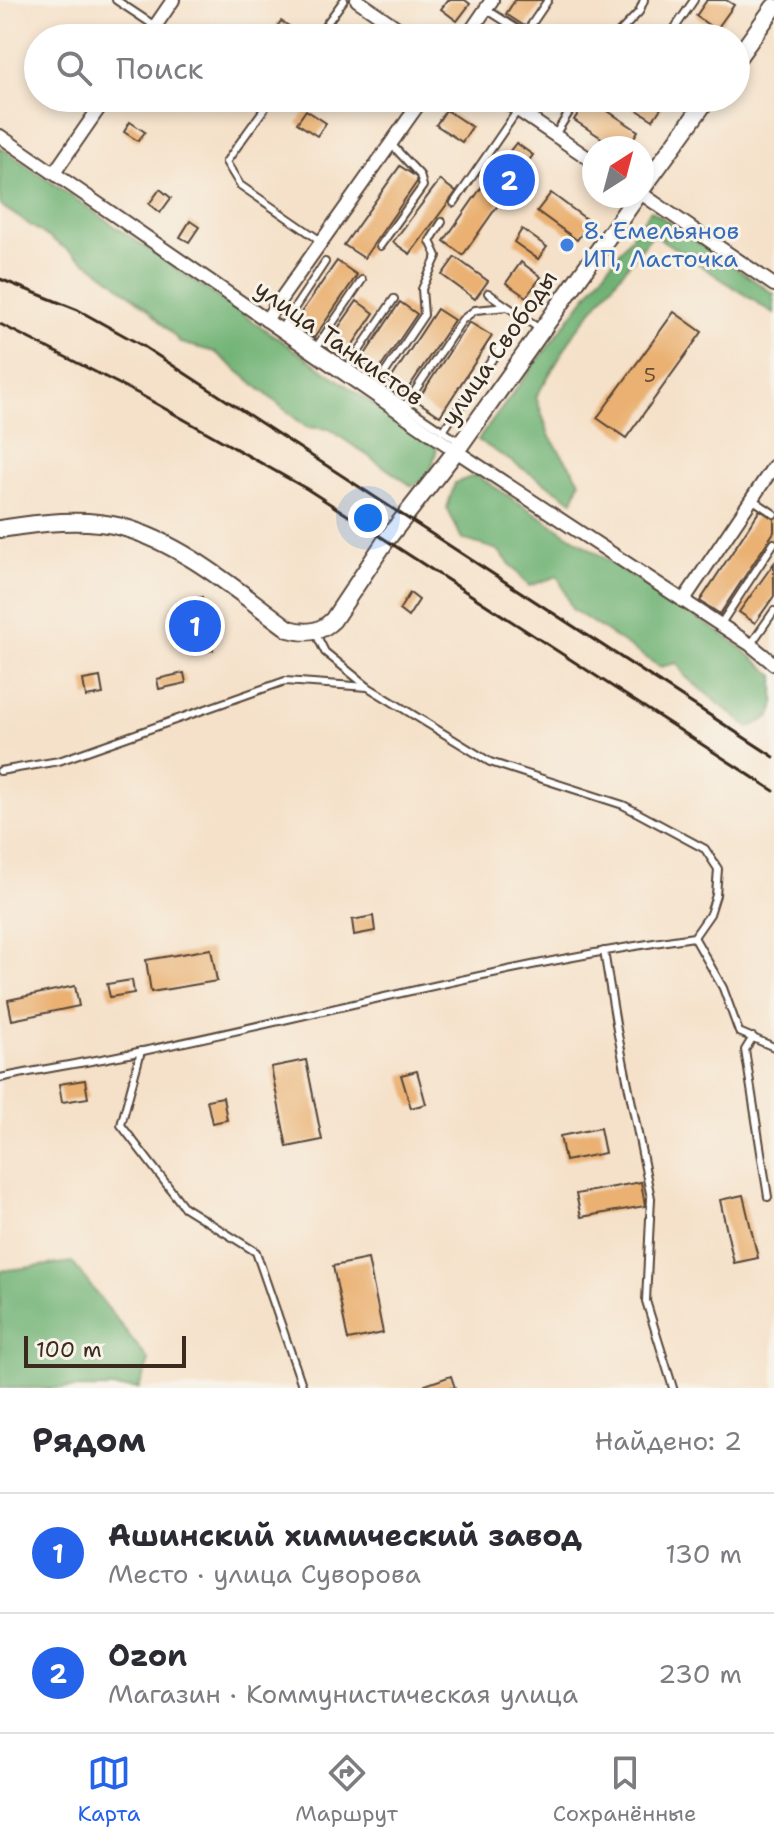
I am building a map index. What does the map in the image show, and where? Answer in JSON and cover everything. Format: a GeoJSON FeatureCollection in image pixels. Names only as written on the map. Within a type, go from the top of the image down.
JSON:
{"type":"FeatureCollection","features":[{"type":"Feature","properties":{"kind":"street"},"geometry":{"type":"LineString","coordinates":[[156,24],[173,0]]}},
{"type":"Feature","properties":{"kind":"street"},"geometry":{"type":"LineString","coordinates":[[357,0],[392,24]]}},
{"type":"Feature","properties":{"kind":"street"},"geometry":{"type":"LineString","coordinates":[[475,24],[489,4]]}},
{"type":"Feature","properties":{"kind":"street"},"geometry":{"type":"LineString","coordinates":[[750,40],[774,7]]}},
{"type":"Feature","properties":{"kind":"street"},"geometry":{"type":"LineString","coordinates":[[54,173],[96,112]]}},
{"type":"Feature","properties":{"kind":"street"},"geometry":{"type":"LineString","coordinates":[[266,320],[413,112]]}},
{"type":"Feature","properties":{"kind":"street"},"geometry":{"type":"LineString","coordinates":[[521,112],[582,154]]}},
{"type":"Feature","properties":{"kind":"street","name":"улица Свободы"},"geometry":{"type":"LineString","coordinates":[[654,173],[698,112]]}},
{"type":"Feature","properties":{"kind":"street","name":"улица Танкистов"},"geometry":{"type":"LineString","coordinates":[[0,136],[266,320],[751,645],[774,664]]}},
{"type":"Feature","properties":{"kind":"street"},"geometry":{"type":"LineString","coordinates":[[654,203],[774,285]]}},
{"type":"Feature","properties":{"kind":"street","name":"улица Свободы"},"geometry":{"type":"LineString","coordinates":[[315,631],[325,628],[333,620],[387,539],[459,447],[629,208]]}},
{"type":"Feature","properties":{"kind":"street"},"geometry":{"type":"LineString","coordinates":[[683,601],[774,466]]}},
{"type":"Feature","properties":{"kind":"street"},"geometry":{"type":"LineString","coordinates":[[0,529],[52,521],[121,526],[160,542],[202,566],[289,629],[315,631]]}},
{"type":"Feature","properties":{"kind":"lane"},"geometry":{"type":"LineString","coordinates":[[116,0],[152,24]]}},
{"type":"Feature","properties":{"kind":"lane"},"geometry":{"type":"LineString","coordinates":[[326,24],[344,0]]}},
{"type":"Feature","properties":{"kind":"lane"},"geometry":{"type":"LineString","coordinates":[[532,24],[548,0]]}},
{"type":"Feature","properties":{"kind":"lane"},"geometry":{"type":"LineString","coordinates":[[627,24],[639,12],[644,0]]}},
{"type":"Feature","properties":{"kind":"lane"},"geometry":{"type":"LineString","coordinates":[[678,24],[694,0]]}},
{"type":"Feature","properties":{"kind":"lane"},"geometry":{"type":"LineString","coordinates":[[489,4],[513,24]]}},
{"type":"Feature","properties":{"kind":"lane"},"geometry":{"type":"LineString","coordinates":[[262,112],[226,162],[240,185],[321,241]]}},
{"type":"Feature","properties":{"kind":"lane"},"geometry":{"type":"LineString","coordinates":[[454,203],[517,112]]}},
{"type":"Feature","properties":{"kind":"lane"},"geometry":{"type":"LineString","coordinates":[[555,135],[569,112]]}},
{"type":"Feature","properties":{"kind":"lane"},"geometry":{"type":"LineString","coordinates":[[380,246],[423,186],[420,175],[391,144]]}},
{"type":"Feature","properties":{"kind":"lane"},"geometry":{"type":"LineString","coordinates":[[376,386],[424,315],[422,289],[437,256],[430,241],[442,222]]}},
{"type":"Feature","properties":{"kind":"lane"},"geometry":{"type":"LineString","coordinates":[[325,262],[284,324],[443,431],[459,447]]}},
{"type":"Feature","properties":{"kind":"lane"},"geometry":{"type":"LineString","coordinates":[[317,346],[362,280]]}},
{"type":"Feature","properties":{"kind":"lane"},"geometry":{"type":"LineString","coordinates":[[488,293],[541,330]]}},
{"type":"Feature","properties":{"kind":"lane"},"geometry":{"type":"LineString","coordinates":[[348,367],[394,299]]}},
{"type":"Feature","properties":{"kind":"lane"},"geometry":{"type":"LineString","coordinates":[[405,406],[462,320],[475,310],[507,307]]}},
{"type":"Feature","properties":{"kind":"lane"},"geometry":{"type":"LineString","coordinates":[[443,431],[502,345]]}},
{"type":"Feature","properties":{"kind":"lane"},"geometry":{"type":"LineString","coordinates":[[752,499],[774,514]]}},
{"type":"Feature","properties":{"kind":"lane"},"geometry":{"type":"LineString","coordinates":[[720,625],[774,543]]}},
{"type":"Feature","properties":{"kind":"lane"},"geometry":{"type":"LineString","coordinates":[[751,645],[774,611]]}},
{"type":"Feature","properties":{"kind":"lane"},"geometry":{"type":"LineString","coordinates":[[0,1078],[141,1051],[604,951],[694,937],[710,914],[716,895],[718,869],[705,849],[623,805],[490,762],[368,687],[325,652],[315,631]]}},
{"type":"Feature","properties":{"kind":"lane"},"geometry":{"type":"LineString","coordinates":[[0,771],[59,761],[285,681],[368,687]]}},
{"type":"Feature","properties":{"kind":"lane"},"geometry":{"type":"LineString","coordinates":[[694,937],[723,988],[739,1032],[774,1047]]}},
{"type":"Feature","properties":{"kind":"lane"},"geometry":{"type":"LineString","coordinates":[[604,951],[651,1198],[646,1301],[673,1388]]}},
{"type":"Feature","properties":{"kind":"lane"},"geometry":{"type":"LineString","coordinates":[[753,1037],[745,1050],[768,1197]]}},
{"type":"Feature","properties":{"kind":"lane"},"geometry":{"type":"LineString","coordinates":[[141,1051],[121,1125],[184,1207],[256,1252],[303,1388]]}},
{"type":"Feature","properties":{"kind":"green space"},"geometry":{"type":"Polygon","coordinates":[[[0,147],[437,448],[430,475],[412,486],[329,429],[306,427],[215,352],[181,343],[148,309],[107,276],[0,205],[0,147]]]}},
{"type":"Feature","properties":{"kind":"green space"},"geometry":{"type":"Polygon","coordinates":[[[651,210],[774,294],[774,314],[653,234],[575,332],[536,397],[550,437],[580,481],[573,501],[478,440],[651,210]]]}},
{"type":"Feature","properties":{"kind":"green space"},"geometry":{"type":"Polygon","coordinates":[[[476,475],[731,640],[774,675],[771,716],[749,728],[686,677],[677,663],[660,667],[572,609],[558,576],[529,586],[498,550],[462,539],[447,508],[455,483],[476,475]]]}},
{"type":"Feature","properties":{"kind":"green space"},"geometry":{"type":"Polygon","coordinates":[[[72,1262],[149,1361],[139,1388],[0,1388],[0,1271],[72,1262]]]}},
{"type":"Feature","properties":{"kind":"building"},"geometry":{"type":"Polygon","coordinates":[[[448,0],[465,0],[470,4],[457,21],[441,9],[448,0]]]}},
{"type":"Feature","properties":{"kind":"building"},"geometry":{"type":"Polygon","coordinates":[[[515,0],[544,0],[528,24],[521,24],[506,14],[515,0]]]}},
{"type":"Feature","properties":{"kind":"building"},"geometry":{"type":"Polygon","coordinates":[[[707,0],[726,0],[734,5],[720,24],[707,24],[696,16],[707,0]]]}},
{"type":"Feature","properties":{"kind":"building"},"geometry":{"type":"Polygon","coordinates":[[[305,112],[309,112],[326,123],[317,136],[297,123],[305,112]]]}},
{"type":"Feature","properties":{"kind":"building"},"geometry":{"type":"Polygon","coordinates":[[[445,112],[449,112],[472,127],[462,142],[436,125],[445,112]]]}},
{"type":"Feature","properties":{"kind":"building"},"geometry":{"type":"Polygon","coordinates":[[[579,112],[609,112],[638,131],[635,136],[599,136],[574,120],[579,112]]]}},
{"type":"Feature","properties":{"kind":"building"},"geometry":{"type":"Polygon","coordinates":[[[640,112],[658,112],[653,120],[640,112]]]}},
{"type":"Feature","properties":{"kind":"building"},"geometry":{"type":"Polygon","coordinates":[[[130,122],[145,132],[138,141],[124,132],[130,122]]]}},
{"type":"Feature","properties":{"kind":"building"},"geometry":{"type":"Polygon","coordinates":[[[516,143],[533,155],[507,191],[485,176],[495,162],[499,165],[516,143]]]}},
{"type":"Feature","properties":{"kind":"building"},"geometry":{"type":"Polygon","coordinates":[[[400,166],[419,179],[364,258],[344,245],[400,166]]]}},
{"type":"Feature","properties":{"kind":"building"},"geometry":{"type":"Polygon","coordinates":[[[440,180],[456,192],[410,254],[393,242],[440,180]]]}},
{"type":"Feature","properties":{"kind":"building"},"geometry":{"type":"Polygon","coordinates":[[[486,181],[505,195],[463,255],[444,241],[486,181]]]}},
{"type":"Feature","properties":{"kind":"building"},"geometry":{"type":"Polygon","coordinates":[[[160,189],[171,198],[160,213],[149,204],[160,189]]]}},
{"type":"Feature","properties":{"kind":"building"},"geometry":{"type":"Polygon","coordinates":[[[551,193],[590,222],[577,240],[537,211],[551,193]]]}},
{"type":"Feature","properties":{"kind":"building"},"geometry":{"type":"Polygon","coordinates":[[[190,221],[199,227],[189,242],[180,237],[190,221]]]}},
{"type":"Feature","properties":{"kind":"building"},"geometry":{"type":"Polygon","coordinates":[[[522,229],[547,247],[538,259],[514,242],[522,229]]]}},
{"type":"Feature","properties":{"kind":"building"},"geometry":{"type":"Polygon","coordinates":[[[455,257],[488,281],[475,299],[442,275],[455,257]]]}},
{"type":"Feature","properties":{"kind":"building"},"geometry":{"type":"Polygon","coordinates":[[[337,261],[357,275],[314,338],[293,324],[337,261]]]}},
{"type":"Feature","properties":{"kind":"building"},"geometry":{"type":"Polygon","coordinates":[[[521,262],[541,277],[526,297],[506,283],[521,262]]]}},
{"type":"Feature","properties":{"kind":"building"},"geometry":{"type":"Polygon","coordinates":[[[357,301],[374,313],[347,353],[329,341],[357,301]]]}},
{"type":"Feature","properties":{"kind":"building"},"geometry":{"type":"Polygon","coordinates":[[[400,302],[417,314],[377,373],[360,362],[400,302]]]}},
{"type":"Feature","properties":{"kind":"building"},"geometry":{"type":"Polygon","coordinates":[[[437,309],[454,320],[405,393],[389,382],[437,309]]]}},
{"type":"Feature","properties":{"kind":"building"},"geometry":{"type":"Polygon","coordinates":[[[674,312],[702,332],[626,438],[597,418],[674,312]]]}},
{"type":"Feature","properties":{"kind":"building"},"geometry":{"type":"Polygon","coordinates":[[[469,322],[492,336],[440,416],[417,401],[469,322]]]}},
{"type":"Feature","properties":{"kind":"building"},"geometry":{"type":"Polygon","coordinates":[[[760,510],[774,519],[774,532],[720,614],[700,601],[760,510]]]}},
{"type":"Feature","properties":{"kind":"building"},"geometry":{"type":"Polygon","coordinates":[[[774,563],[774,596],[755,623],[739,612],[774,563]]]}},
{"type":"Feature","properties":{"kind":"building"},"geometry":{"type":"Polygon","coordinates":[[[410,593],[419,600],[408,617],[399,610],[410,593]]]}},
{"type":"Feature","properties":{"kind":"building"},"geometry":{"type":"Polygon","coordinates":[[[202,597],[213,650],[189,655],[178,602],[202,597]]]}},
{"type":"Feature","properties":{"kind":"building"},"geometry":{"type":"Polygon","coordinates":[[[184,673],[186,683],[159,689],[157,679],[184,673]]]}},
{"type":"Feature","properties":{"kind":"building"},"geometry":{"type":"Polygon","coordinates":[[[100,677],[103,694],[86,697],[83,680],[100,677]]]}},
{"type":"Feature","properties":{"kind":"building"},"geometry":{"type":"Polygon","coordinates":[[[373,916],[375,931],[354,935],[352,920],[373,916]]]}},
{"type":"Feature","properties":{"kind":"building"},"geometry":{"type":"Polygon","coordinates":[[[211,949],[217,981],[151,992],[146,960],[211,949]]]}},
{"type":"Feature","properties":{"kind":"building"},"geometry":{"type":"Polygon","coordinates":[[[132,980],[134,993],[110,997],[107,984],[132,980]]]}},
{"type":"Feature","properties":{"kind":"building"},"geometry":{"type":"Polygon","coordinates":[[[75,986],[79,1006],[12,1020],[8,1000],[75,986]]]}},
{"type":"Feature","properties":{"kind":"building"},"geometry":{"type":"Polygon","coordinates":[[[306,1060],[322,1140],[287,1147],[271,1067],[306,1060]]]}},
{"type":"Feature","properties":{"kind":"building"},"geometry":{"type":"Polygon","coordinates":[[[417,1071],[426,1104],[411,1108],[401,1075],[417,1071]]]}},
{"type":"Feature","properties":{"kind":"building"},"geometry":{"type":"Polygon","coordinates":[[[85,1080],[88,1098],[62,1102],[59,1084],[85,1080]]]}},
{"type":"Feature","properties":{"kind":"building"},"geometry":{"type":"Polygon","coordinates":[[[223,1097],[227,1120],[212,1123],[207,1100],[223,1097]]]}},
{"type":"Feature","properties":{"kind":"building"},"geometry":{"type":"Polygon","coordinates":[[[600,1128],[605,1153],[565,1161],[560,1136],[600,1128]]]}},
{"type":"Feature","properties":{"kind":"building"},"geometry":{"type":"Polygon","coordinates":[[[641,1182],[645,1206],[581,1217],[576,1194],[641,1182]]]}},
{"type":"Feature","properties":{"kind":"building"},"geometry":{"type":"Polygon","coordinates":[[[743,1195],[758,1258],[734,1263],[720,1200],[743,1195]]]}},
{"type":"Feature","properties":{"kind":"building"},"geometry":{"type":"Polygon","coordinates":[[[368,1259],[383,1333],[348,1340],[333,1266],[368,1259]]]}},
{"type":"Feature","properties":{"kind":"building"},"geometry":{"type":"Polygon","coordinates":[[[451,1376],[455,1388],[426,1388],[425,1385],[451,1376]]]}},
{"type":"Feature","properties":{"kind":"railway"},"geometry":{"type":"LineString","coordinates":[[0,279],[78,310],[143,346],[774,757]]}},
{"type":"Feature","properties":{"kind":"railway"},"geometry":{"type":"LineString","coordinates":[[0,324],[139,394],[307,489],[774,791]]}},
{"type":"Feature","properties":{"kind":"place","name":"Ozon"},"geometry":{"type":"Point","coordinates":[509,180]}},
{"type":"Feature","properties":{"kind":"place","name":"8. Емельянов ИП, Ласточка"},"geometry":{"type":"Point","coordinates":[567,245]}},
{"type":"Feature","properties":{"kind":"place","name":"Ашинский химический завод"},"geometry":{"type":"Point","coordinates":[195,626]}}]}
